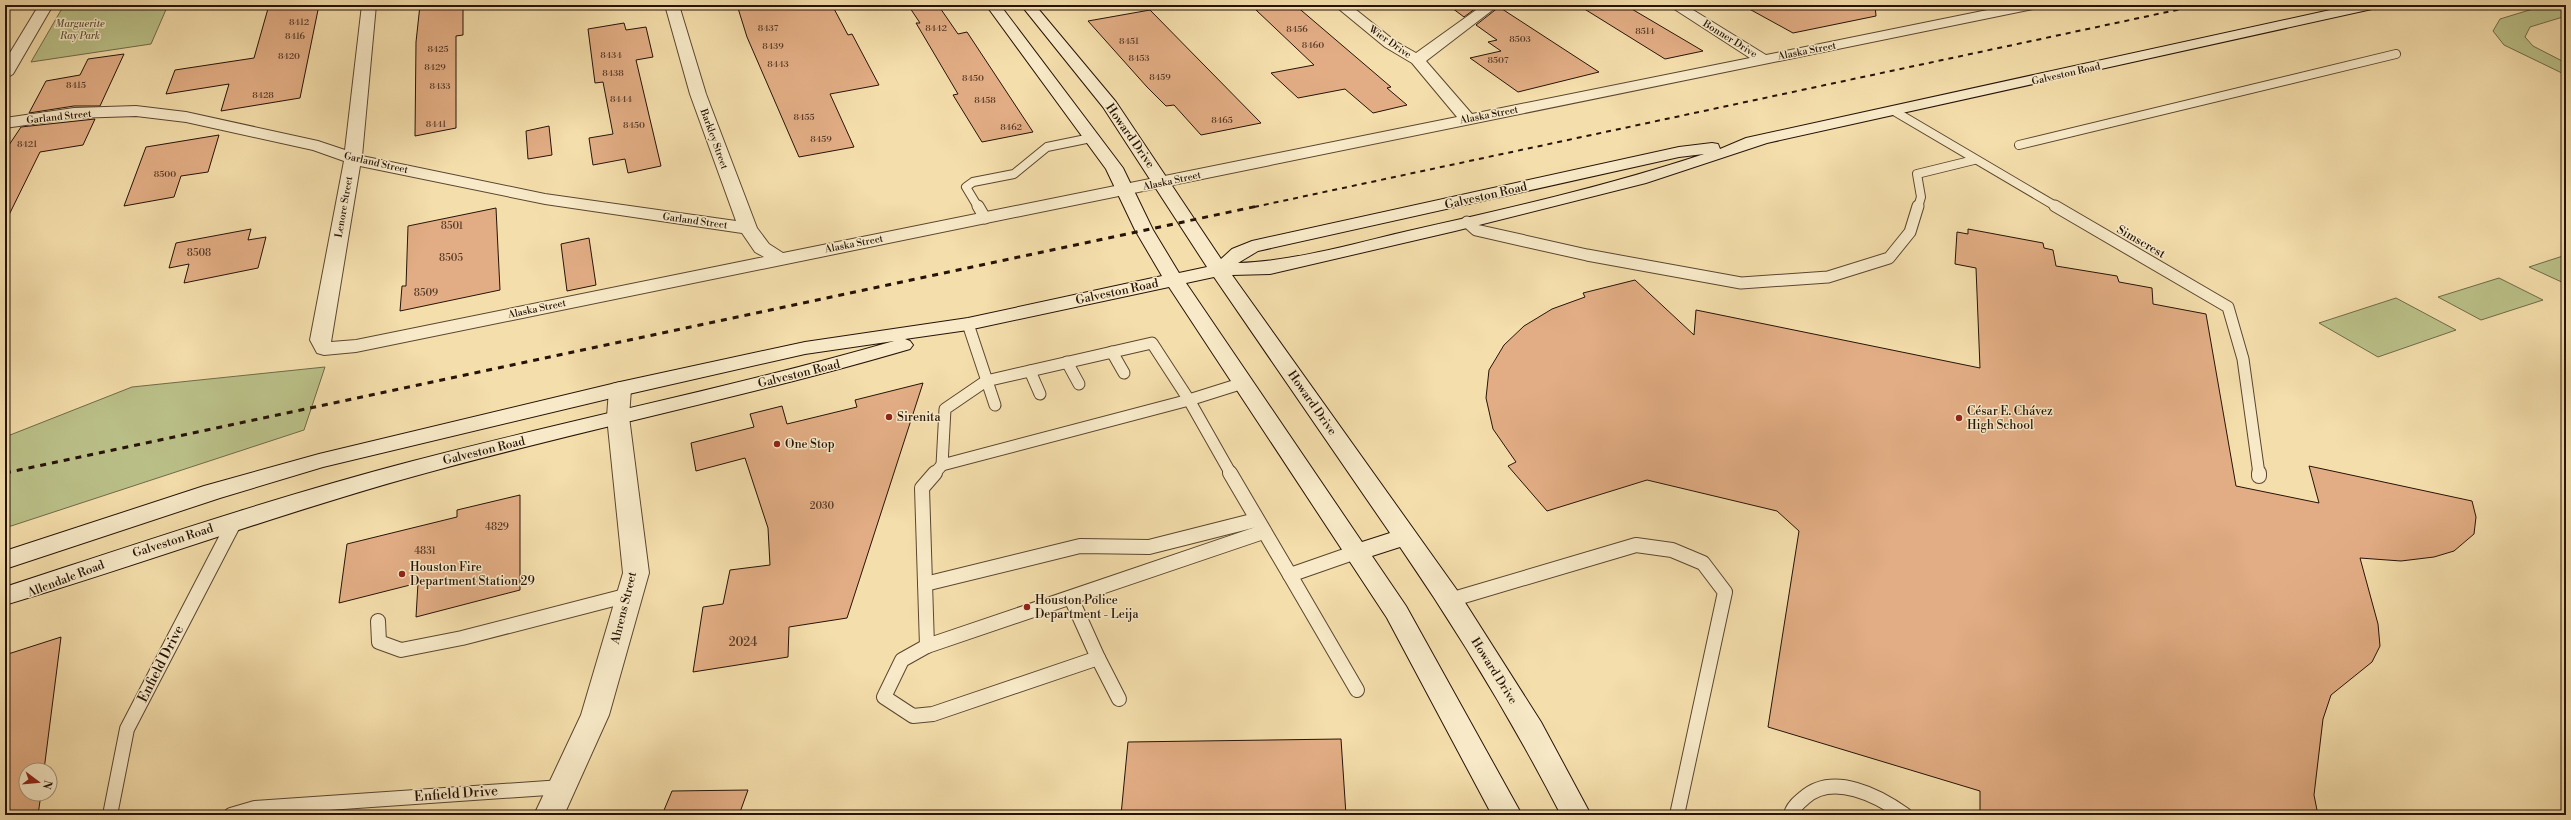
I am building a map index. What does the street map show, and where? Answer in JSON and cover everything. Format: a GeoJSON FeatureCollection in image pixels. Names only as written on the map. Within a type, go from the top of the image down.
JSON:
{"type":"FeatureCollection","features":[{"type":"Feature","properties":{"kind":"main road"},"geometry":{"type":"LineString","coordinates":[[5,74],[46,5]]}},
{"type":"Feature","properties":{"kind":"main road","name":"Lenore Street"},"geometry":{"type":"LineString","coordinates":[[321,336],[353,159],[369,5]]}},
{"type":"Feature","properties":{"kind":"main road","name":"Barkley Street"},"geometry":{"type":"LineString","coordinates":[[672,5],[698,94],[748,228],[762,248],[779,259]]}},
{"type":"Feature","properties":{"kind":"main road"},"geometry":{"type":"LineString","coordinates":[[993,5],[1074,112],[1091,138],[1114,168],[1144,230],[1174,280],[1397,613],[1476,755],[1507,815]]}},
{"type":"Feature","properties":{"kind":"main road","name":"Howard Drive"},"geometry":{"type":"LineString","coordinates":[[1028,5],[1110,105],[1162,183],[1185,222],[1450,600],[1531,730],[1576,815]]}},
{"type":"Feature","properties":{"kind":"main road","name":"Wier Drive"},"geometry":{"type":"LineString","coordinates":[[1341,5],[1390,44],[1417,60],[1467,119]]}},
{"type":"Feature","properties":{"kind":"main road"},"geometry":{"type":"LineString","coordinates":[[1417,60],[1492,5]]}},
{"type":"Feature","properties":{"kind":"main road","name":"Bonner Drive"},"geometry":{"type":"LineString","coordinates":[[1675,5],[1764,60]]}},
{"type":"Feature","properties":{"kind":"main road","name":"Galveston Road"},"geometry":{"type":"LineString","coordinates":[[5,560],[212,492],[319,461],[620,389],[805,348],[968,324],[1219,270],[1270,268],[1583,194],[1694,164],[1760,142],[2372,5]]}},
{"type":"Feature","properties":{"kind":"main road","name":"Alaska Street"},"geometry":{"type":"LineString","coordinates":[[321,336],[324,349],[356,346],[779,259],[1162,183],[2021,6]]}},
{"type":"Feature","properties":{"kind":"main road","name":"Garland Street"},"geometry":{"type":"LineString","coordinates":[[5,123],[74,113],[136,111],[186,117],[318,146],[353,159],[545,199],[748,228]]}},
{"type":"Feature","properties":{"kind":"main road","name":"Galveston Road"},"geometry":{"type":"LineString","coordinates":[[1219,270],[1239,253],[1252,247],[1679,152],[1760,142]]}},
{"type":"Feature","properties":{"kind":"main road"},"geometry":{"type":"LineString","coordinates":[[1563,178],[1583,194]]}},
{"type":"Feature","properties":{"kind":"main road","name":"Galveston Road"},"geometry":{"type":"LineString","coordinates":[[5,596],[234,521],[413,469],[618,417],[824,369],[968,324]]}},
{"type":"Feature","properties":{"kind":"main road","name":"Ahrens Street"},"geometry":{"type":"LineString","coordinates":[[549,815],[595,715],[636,573],[618,417],[620,389]]}},
{"type":"Feature","properties":{"kind":"main road"},"geometry":{"type":"LineString","coordinates":[[413,469],[416,437]]}},
{"type":"Feature","properties":{"kind":"main road"},"geometry":{"type":"LineString","coordinates":[[1356,552],[1406,537]]}},
{"type":"Feature","properties":{"kind":"main road","name":"Allendale Road"},"geometry":{"type":"LineString","coordinates":[[5,602],[128,556]]}},
{"type":"Feature","properties":{"kind":"lane"},"geometry":{"type":"LineString","coordinates":[[2018,145],[2396,54]]}},
{"type":"Feature","properties":{"kind":"lane","name":"Simscrest"},"geometry":{"type":"LineString","coordinates":[[1894,111],[1974,160],[2228,307],[2243,359],[2260,476]]}},
{"type":"Feature","properties":{"kind":"lane"},"geometry":{"type":"LineString","coordinates":[[985,218],[966,187],[973,182],[1014,174],[1047,147],[1091,138]]}},
{"type":"Feature","properties":{"kind":"lane"},"geometry":{"type":"LineString","coordinates":[[1468,222],[1476,230],[1587,255],[1741,283],[1828,277],[1889,258],[1910,232],[1921,197],[1917,174],[1974,160]]}},
{"type":"Feature","properties":{"kind":"lane"},"geometry":{"type":"LineString","coordinates":[[968,324],[995,405]]}},
{"type":"Feature","properties":{"kind":"lane"},"geometry":{"type":"LineString","coordinates":[[942,464],[945,409],[986,381],[1152,343],[1189,400],[1256,520],[1290,575],[1356,690]]}},
{"type":"Feature","properties":{"kind":"lane"},"geometry":{"type":"LineString","coordinates":[[1112,352],[1124,373]]}},
{"type":"Feature","properties":{"kind":"lane"},"geometry":{"type":"LineString","coordinates":[[1067,362],[1079,384]]}},
{"type":"Feature","properties":{"kind":"lane"},"geometry":{"type":"LineString","coordinates":[[1030,371],[1040,394]]}},
{"type":"Feature","properties":{"kind":"lane"},"geometry":{"type":"LineString","coordinates":[[927,646],[922,488],[942,464],[1010,443],[1098,420],[1189,400],[1243,383]]}},
{"type":"Feature","properties":{"kind":"lane"},"geometry":{"type":"LineString","coordinates":[[925,584],[1080,546],[1149,548],[1256,520]]}},
{"type":"Feature","properties":{"kind":"lane","name":"Enfield Drive"},"geometry":{"type":"LineString","coordinates":[[110,815],[127,729],[234,521]]}},
{"type":"Feature","properties":{"kind":"lane"},"geometry":{"type":"LineString","coordinates":[[1098,658],[933,714],[914,716],[884,697],[902,660],[927,646],[1263,532]]}},
{"type":"Feature","properties":{"kind":"lane"},"geometry":{"type":"LineString","coordinates":[[1450,600],[1636,545],[1672,550],[1703,563],[1725,592],[1677,815]]}},
{"type":"Feature","properties":{"kind":"lane"},"geometry":{"type":"LineString","coordinates":[[1290,575],[1356,552]]}},
{"type":"Feature","properties":{"kind":"lane"},"geometry":{"type":"LineString","coordinates":[[378,621],[379,642],[401,650],[462,638],[629,595]]}},
{"type":"Feature","properties":{"kind":"lane"},"geometry":{"type":"LineString","coordinates":[[1071,598],[1098,658],[1119,699]]}},
{"type":"Feature","properties":{"kind":"lane","name":"Enfield Drive"},"geometry":{"type":"LineString","coordinates":[[231,815],[255,808],[562,787]]}},
{"type":"Feature","properties":{"kind":"lane"},"geometry":{"type":"LineString","coordinates":[[1791,815],[1792,810],[1815,791],[1850,788],[1888,802],[1905,815]]}},
{"type":"Feature","properties":{"kind":"green space","name":"Marguerite Ray Park"},"geometry":{"type":"Polygon","coordinates":[[[64,5],[168,5],[151,44],[31,62],[64,5]]]}},
{"type":"Feature","properties":{"kind":"green space"},"geometry":{"type":"Polygon","coordinates":[[[2546,5],[2566,5],[2566,16],[2530,27],[2525,37],[2533,46],[2566,63],[2566,75],[2504,45],[2493,31],[2500,19],[2546,5]]]}},
{"type":"Feature","properties":{"kind":"green space"},"geometry":{"type":"Polygon","coordinates":[[[2566,255],[2566,284],[2529,267],[2566,255]]]}},
{"type":"Feature","properties":{"kind":"green space"},"geometry":{"type":"Polygon","coordinates":[[[2499,278],[2543,300],[2481,320],[2438,297],[2499,278]]]}},
{"type":"Feature","properties":{"kind":"green space"},"geometry":{"type":"Polygon","coordinates":[[[2396,298],[2456,330],[2378,357],[2319,323],[2396,298]]]}},
{"type":"Feature","properties":{"kind":"green space"},"geometry":{"type":"Polygon","coordinates":[[[325,367],[304,430],[5,528],[5,437],[132,387],[325,367]]]}},
{"type":"Feature","properties":{"kind":"building"},"geometry":{"type":"Polygon","coordinates":[[[269,5],[319,5],[300,98],[221,111],[229,84],[166,94],[175,70],[254,58],[269,5]]]}},
{"type":"Feature","properties":{"kind":"building"},"geometry":{"type":"Polygon","coordinates":[[[420,5],[463,5],[463,35],[456,36],[456,128],[415,136],[416,42],[420,5]]]}},
{"type":"Feature","properties":{"kind":"building"},"geometry":{"type":"Polygon","coordinates":[[[737,5],[832,5],[848,35],[852,34],[879,85],[830,94],[854,147],[799,157],[747,37],[737,5]]]}},
{"type":"Feature","properties":{"kind":"building"},"geometry":{"type":"Polygon","coordinates":[[[908,5],[938,5],[958,34],[967,32],[1033,132],[982,142],[953,95],[958,94],[916,23],[920,23],[908,5]]]}},
{"type":"Feature","properties":{"kind":"building"},"geometry":{"type":"Polygon","coordinates":[[[1283,5],[1295,5],[1391,87],[1387,88],[1407,105],[1373,113],[1345,89],[1298,98],[1271,73],[1314,65],[1256,10],[1283,5]]]}},
{"type":"Feature","properties":{"kind":"building"},"geometry":{"type":"Polygon","coordinates":[[[1448,5],[1480,5],[1464,17],[1448,5]]]}},
{"type":"Feature","properties":{"kind":"building"},"geometry":{"type":"Polygon","coordinates":[[[1578,5],[1625,5],[1703,51],[1665,59],[1578,5]]]}},
{"type":"Feature","properties":{"kind":"building"},"geometry":{"type":"Polygon","coordinates":[[[1742,5],[1875,5],[1876,16],[1793,33],[1742,5]]]}},
{"type":"Feature","properties":{"kind":"building"},"geometry":{"type":"Polygon","coordinates":[[[1499,7],[1599,72],[1518,92],[1470,58],[1501,51],[1488,42],[1497,40],[1476,25],[1499,7]]]}},
{"type":"Feature","properties":{"kind":"building"},"geometry":{"type":"Polygon","coordinates":[[[1150,10],[1261,123],[1201,135],[1174,105],[1166,106],[1147,87],[1088,21],[1150,10]]]}},
{"type":"Feature","properties":{"kind":"building"},"geometry":{"type":"Polygon","coordinates":[[[624,23],[626,30],[646,27],[653,57],[636,60],[661,166],[628,173],[625,159],[593,165],[589,138],[613,134],[603,82],[595,83],[588,29],[624,23]]]}},
{"type":"Feature","properties":{"kind":"building"},"geometry":{"type":"Polygon","coordinates":[[[124,54],[100,106],[74,106],[29,113],[46,81],[80,75],[88,59],[124,54]]]}},
{"type":"Feature","properties":{"kind":"building"},"geometry":{"type":"Polygon","coordinates":[[[95,119],[83,145],[40,152],[5,223],[5,151],[21,127],[95,119]]]}},
{"type":"Feature","properties":{"kind":"building"},"geometry":{"type":"Polygon","coordinates":[[[549,126],[552,155],[528,159],[526,131],[549,126]]]}},
{"type":"Feature","properties":{"kind":"building"},"geometry":{"type":"Polygon","coordinates":[[[219,135],[208,172],[181,176],[174,197],[124,206],[146,147],[219,135]]]}},
{"type":"Feature","properties":{"kind":"building"},"geometry":{"type":"Polygon","coordinates":[[[496,208],[500,290],[400,311],[402,286],[406,286],[408,226],[496,208]]]}},
{"type":"Feature","properties":{"kind":"building"},"geometry":{"type":"Polygon","coordinates":[[[251,229],[248,240],[266,237],[258,268],[184,283],[189,264],[169,268],[176,243],[251,229]]]}},
{"type":"Feature","properties":{"kind":"building"},"geometry":{"type":"Polygon","coordinates":[[[1968,229],[2043,243],[2044,248],[2053,250],[2056,266],[2117,276],[2119,282],[2152,288],[2153,304],[2206,314],[2236,486],[2319,503],[2309,466],[2472,501],[2476,517],[2474,534],[2454,551],[2434,557],[2401,561],[2360,558],[2378,624],[2380,646],[2372,662],[2331,695],[2323,719],[2314,795],[2318,815],[1980,815],[1980,791],[1768,727],[1799,531],[1777,511],[1647,480],[1547,511],[1508,466],[1516,462],[1493,429],[1486,398],[1489,370],[1504,345],[1524,326],[1552,309],[1585,297],[1583,293],[1635,280],[1694,335],[1696,310],[1980,368],[1976,268],[1955,264],[1957,232],[1968,234],[1968,229]]]}},
{"type":"Feature","properties":{"kind":"building"},"geometry":{"type":"Polygon","coordinates":[[[589,238],[596,285],[567,291],[561,244],[589,238]]]}},
{"type":"Feature","properties":{"kind":"building"},"geometry":{"type":"Polygon","coordinates":[[[923,383],[847,618],[789,627],[788,657],[693,672],[703,607],[723,604],[730,570],[770,565],[768,528],[745,458],[696,471],[691,443],[754,427],[750,414],[782,406],[787,424],[857,407],[855,400],[923,383]]]}},
{"type":"Feature","properties":{"kind":"building"},"geometry":{"type":"Polygon","coordinates":[[[520,495],[520,590],[416,617],[418,583],[339,603],[347,544],[457,517],[457,510],[520,495]]]}},
{"type":"Feature","properties":{"kind":"building"},"geometry":{"type":"Polygon","coordinates":[[[61,637],[45,762],[18,762],[18,802],[40,802],[38,815],[5,815],[5,655],[61,637]]]}},
{"type":"Feature","properties":{"kind":"building"},"geometry":{"type":"Polygon","coordinates":[[[1341,739],[1346,815],[1121,815],[1128,742],[1341,739]]]}},
{"type":"Feature","properties":{"kind":"building"},"geometry":{"type":"Polygon","coordinates":[[[748,790],[739,815],[662,815],[672,791],[748,790]]]}},
{"type":"Feature","properties":{"kind":"railway"},"geometry":{"type":"LineString","coordinates":[[1254,207],[2200,5]]}},
{"type":"Feature","properties":{"kind":"railway"},"geometry":{"type":"LineString","coordinates":[[5,473],[1258,206]]}},
{"type":"Feature","properties":{"kind":"place","name":"Sirenita"},"geometry":{"type":"Point","coordinates":[889,417]}},
{"type":"Feature","properties":{"kind":"place","name":"César E. Chávez High School"},"geometry":{"type":"Point","coordinates":[1959,418]}},
{"type":"Feature","properties":{"kind":"place","name":"One Stop"},"geometry":{"type":"Point","coordinates":[777,444]}},
{"type":"Feature","properties":{"kind":"place","name":"Houston Fire Department Station 29"},"geometry":{"type":"Point","coordinates":[402,574]}},
{"type":"Feature","properties":{"kind":"place","name":"Houston Police Department - Leija"},"geometry":{"type":"Point","coordinates":[1027,607]}}]}
